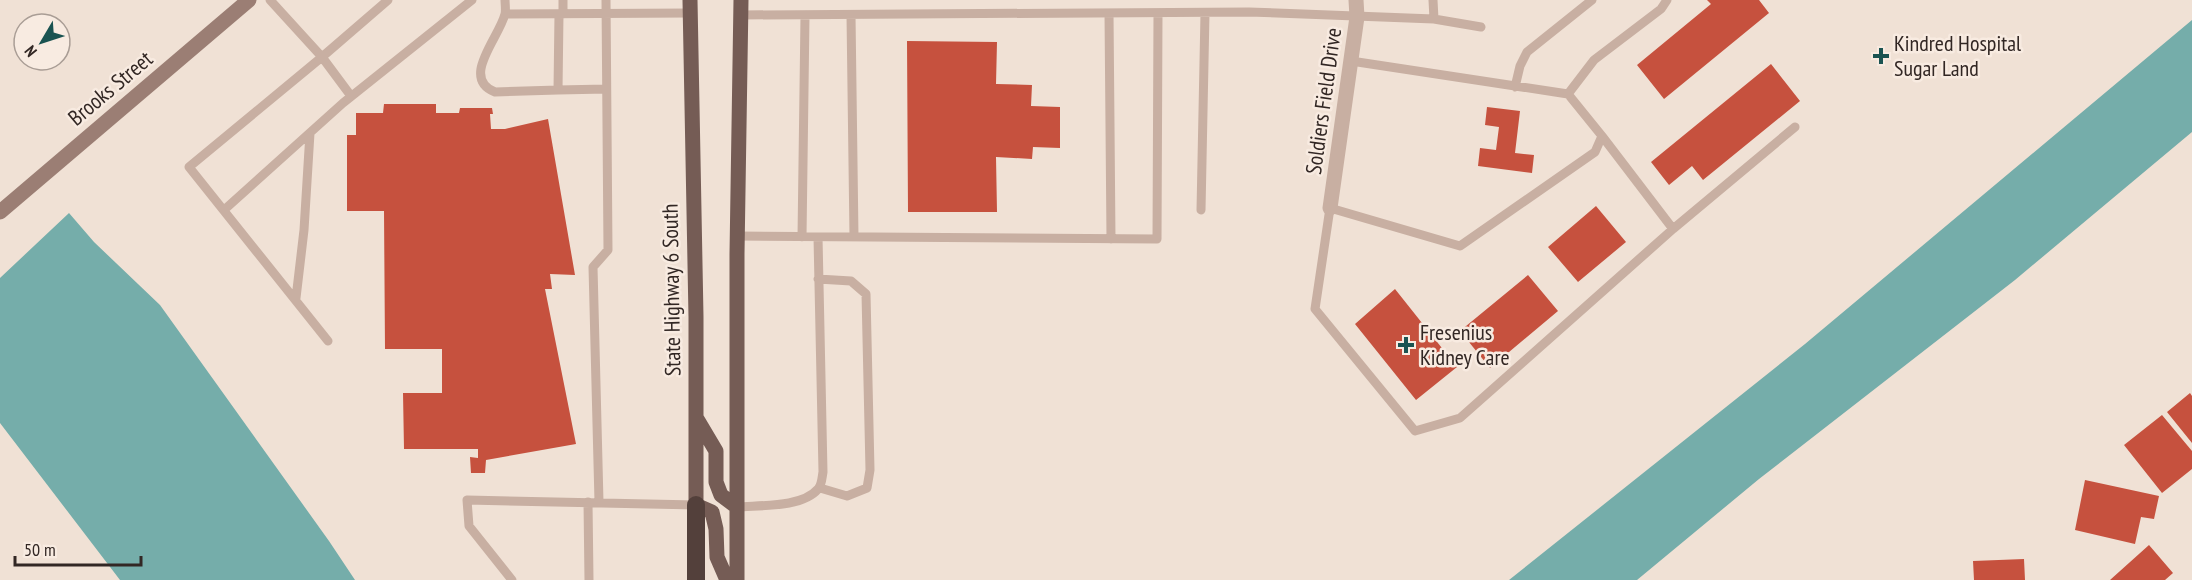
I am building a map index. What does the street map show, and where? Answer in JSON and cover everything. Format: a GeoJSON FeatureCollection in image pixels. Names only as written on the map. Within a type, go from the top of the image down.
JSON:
{"type":"FeatureCollection","features":[{"type":"Feature","properties":{"kind":"highway","name":"State Highway 6 South"},"geometry":{"type":"LineString","coordinates":[[696,505],[696,580]]}},
{"type":"Feature","properties":{"kind":"main road","name":"Brooks Street"},"geometry":{"type":"LineString","coordinates":[[0,212],[249,0]]}},
{"type":"Feature","properties":{"kind":"main road","name":"State Highway 6 South"},"geometry":{"type":"LineString","coordinates":[[690,7],[696,505]]}},
{"type":"Feature","properties":{"kind":"main road"},"geometry":{"type":"LineString","coordinates":[[737,580],[737,236],[741,8]]}},
{"type":"Feature","properties":{"kind":"main road"},"geometry":{"type":"LineString","coordinates":[[696,417],[716,451],[716,482],[721,495],[737,507]]}},
{"type":"Feature","properties":{"kind":"main road"},"geometry":{"type":"LineString","coordinates":[[696,505],[712,512],[716,529],[717,557],[727,580]]}},
{"type":"Feature","properties":{"kind":"street","name":"Soldiers Field Drive"},"geometry":{"type":"LineString","coordinates":[[1330,208],[1357,17],[1356,0]]}},
{"type":"Feature","properties":{"kind":"lane"},"geometry":{"type":"LineString","coordinates":[[270,0],[322,57],[351,96]]}},
{"type":"Feature","properties":{"kind":"lane"},"geometry":{"type":"LineString","coordinates":[[328,341],[296,298],[189,168],[388,0]]}},
{"type":"Feature","properties":{"kind":"lane"},"geometry":{"type":"LineString","coordinates":[[224,210],[351,96],[472,0]]}},
{"type":"Feature","properties":{"kind":"lane"},"geometry":{"type":"LineString","coordinates":[[505,0],[506,14],[480,71],[480,82],[486,89],[495,93],[606,89]]}},
{"type":"Feature","properties":{"kind":"lane"},"geometry":{"type":"LineString","coordinates":[[558,90],[563,0]]}},
{"type":"Feature","properties":{"kind":"lane"},"geometry":{"type":"LineString","coordinates":[[598,502],[593,267],[608,250],[606,0]]}},
{"type":"Feature","properties":{"kind":"lane"},"geometry":{"type":"LineString","coordinates":[[1432,0],[1434,19]]}},
{"type":"Feature","properties":{"kind":"lane"},"geometry":{"type":"LineString","coordinates":[[1515,87],[1520,66],[1527,52],[1592,0]]}},
{"type":"Feature","properties":{"kind":"lane"},"geometry":{"type":"LineString","coordinates":[[1568,94],[1594,60],[1661,9],[1666,0]]}},
{"type":"Feature","properties":{"kind":"lane"},"geometry":{"type":"LineString","coordinates":[[506,14],[606,14],[690,7]]}},
{"type":"Feature","properties":{"kind":"lane"},"geometry":{"type":"LineString","coordinates":[[741,8],[806,16],[1204,13],[1434,19],[1480,27]]}},
{"type":"Feature","properties":{"kind":"lane"},"geometry":{"type":"LineString","coordinates":[[1109,13],[1111,239]]}},
{"type":"Feature","properties":{"kind":"lane"},"geometry":{"type":"LineString","coordinates":[[737,236],[1157,239],[1158,13]]}},
{"type":"Feature","properties":{"kind":"lane"},"geometry":{"type":"LineString","coordinates":[[1201,210],[1204,13]]}},
{"type":"Feature","properties":{"kind":"lane"},"geometry":{"type":"LineString","coordinates":[[851,15],[854,237]]}},
{"type":"Feature","properties":{"kind":"lane"},"geometry":{"type":"LineString","coordinates":[[802,237],[806,16]]}},
{"type":"Feature","properties":{"kind":"lane"},"geometry":{"type":"LineString","coordinates":[[1351,61],[1568,94],[1673,229]]}},
{"type":"Feature","properties":{"kind":"lane"},"geometry":{"type":"LineString","coordinates":[[1602,136],[1595,152],[1460,246],[1330,208],[1315,309],[1415,431],[1460,418],[1673,229],[1795,128]]}},
{"type":"Feature","properties":{"kind":"lane"},"geometry":{"type":"LineString","coordinates":[[296,298],[304,230],[310,133]]}},
{"type":"Feature","properties":{"kind":"lane"},"geometry":{"type":"LineString","coordinates":[[737,507],[793,502],[809,498],[820,488],[823,472],[818,237]]}},
{"type":"Feature","properties":{"kind":"lane"},"geometry":{"type":"LineString","coordinates":[[818,279],[851,281],[866,294],[870,470],[867,488],[848,496],[820,488]]}},
{"type":"Feature","properties":{"kind":"lane"},"geometry":{"type":"LineString","coordinates":[[512,580],[469,526],[467,500],[696,505]]}},
{"type":"Feature","properties":{"kind":"lane"},"geometry":{"type":"LineString","coordinates":[[588,502],[589,580]]}},
{"type":"Feature","properties":{"kind":"water"},"geometry":{"type":"Polygon","coordinates":[[[2192,20],[2192,132],[2015,280],[1759,479],[1637,580],[1509,580],[1805,344],[2192,20]]]}},
{"type":"Feature","properties":{"kind":"water"},"geometry":{"type":"Polygon","coordinates":[[[69,213],[94,242],[160,305],[355,580],[120,580],[0,423],[0,278],[69,213]]]}},
{"type":"Feature","properties":{"kind":"building"},"geometry":{"type":"Polygon","coordinates":[[[1707,0],[1759,0],[1769,13],[1664,99],[1637,65],[1711,4],[1707,0]]]}},
{"type":"Feature","properties":{"kind":"building"},"geometry":{"type":"Polygon","coordinates":[[[907,41],[997,42],[996,84],[1032,85],[1031,106],[1060,107],[1060,148],[1033,147],[1032,159],[996,157],[997,212],[908,212],[907,41]]]}},
{"type":"Feature","properties":{"kind":"building"},"geometry":{"type":"Polygon","coordinates":[[[1771,64],[1800,101],[1703,180],[1692,166],[1669,185],[1651,162],[1771,64]]]}},
{"type":"Feature","properties":{"kind":"building"},"geometry":{"type":"Polygon","coordinates":[[[384,104],[436,104],[436,113],[459,113],[460,108],[492,108],[491,129],[505,129],[548,119],[575,275],[550,274],[552,289],[545,289],[576,444],[486,460],[485,473],[471,473],[470,457],[478,458],[478,449],[404,449],[403,393],[442,393],[442,349],[385,349],[384,211],[347,211],[347,135],[356,135],[356,113],[383,113],[384,104]]]}},
{"type":"Feature","properties":{"kind":"building"},"geometry":{"type":"Polygon","coordinates":[[[1487,107],[1520,111],[1515,153],[1534,155],[1532,173],[1478,166],[1480,148],[1496,150],[1499,127],[1485,125],[1487,107]]]}},
{"type":"Feature","properties":{"kind":"building"},"geometry":{"type":"Polygon","coordinates":[[[1596,206],[1626,242],[1578,282],[1548,247],[1596,206]]]}},
{"type":"Feature","properties":{"kind":"building"},"geometry":{"type":"Polygon","coordinates":[[[1528,275],[1558,311],[1490,368],[1460,331],[1528,275]]]}},
{"type":"Feature","properties":{"kind":"building","name":"Fresenius Kidney Care"},"geometry":{"type":"Polygon","coordinates":[[[1395,289],[1457,367],[1416,400],[1355,324],[1395,289]]]}},
{"type":"Feature","properties":{"kind":"building"},"geometry":{"type":"Polygon","coordinates":[[[2190,393],[2192,396],[2192,443],[2167,412],[2190,393]]]}},
{"type":"Feature","properties":{"kind":"building"},"geometry":{"type":"Polygon","coordinates":[[[2162,415],[2192,451],[2192,469],[2162,493],[2124,445],[2162,415]]]}},
{"type":"Feature","properties":{"kind":"building"},"geometry":{"type":"Polygon","coordinates":[[[2085,480],[2159,496],[2154,519],[2141,517],[2135,544],[2075,530],[2085,480]]]}},
{"type":"Feature","properties":{"kind":"building"},"geometry":{"type":"Polygon","coordinates":[[[2149,545],[2173,573],[2165,580],[2110,580],[2149,545]]]}},
{"type":"Feature","properties":{"kind":"building"},"geometry":{"type":"Polygon","coordinates":[[[2024,559],[2025,580],[1974,580],[1973,561],[2024,559]]]}},
{"type":"Feature","properties":{"kind":"place","name":"Kindred Hospital Sugar Land"},"geometry":{"type":"Point","coordinates":[1881,56]}},
{"type":"Feature","properties":{"kind":"place","name":"Fresenius Kidney Care"},"geometry":{"type":"Point","coordinates":[1406,345]}}]}
